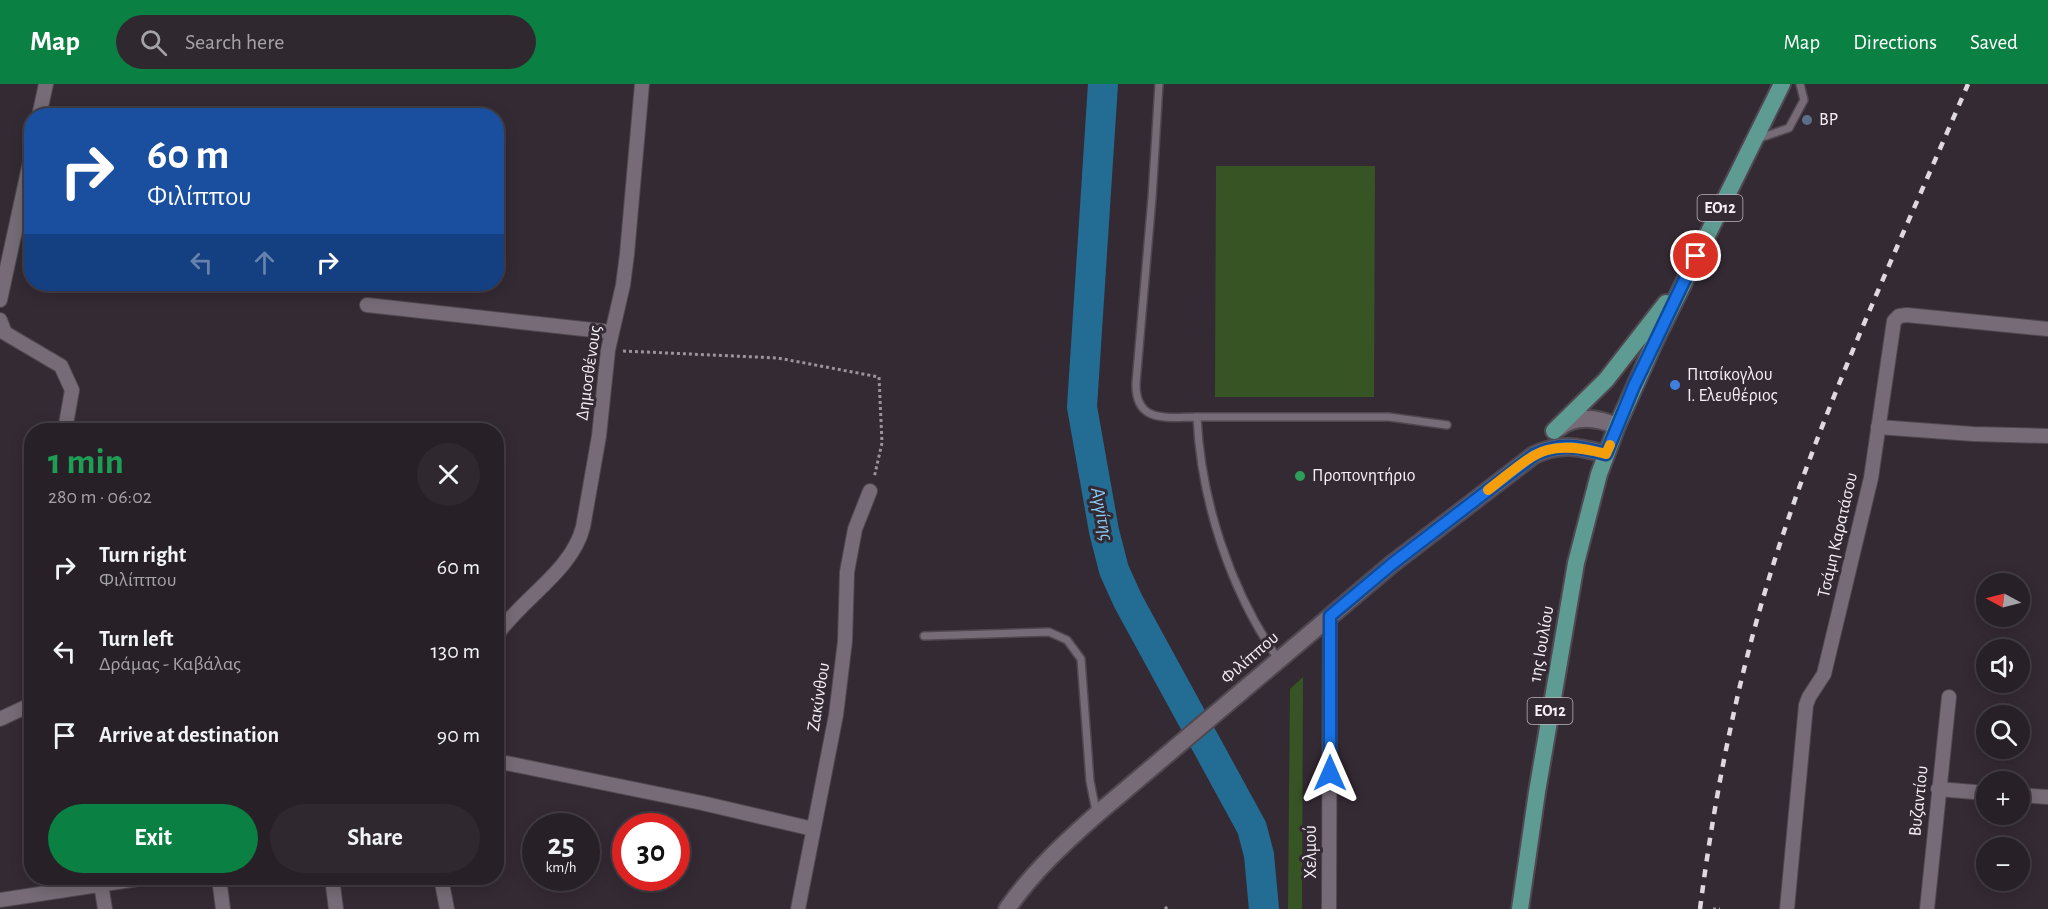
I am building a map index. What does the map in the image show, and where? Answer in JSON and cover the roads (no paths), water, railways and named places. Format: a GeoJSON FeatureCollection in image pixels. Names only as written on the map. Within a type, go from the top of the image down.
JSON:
{"type":"FeatureCollection","features":[{"type":"Feature","properties":{"kind":"main road","name":"ΕΟ12"},"geometry":{"type":"LineString","coordinates":[[1617,426],[1687,276],[1782,84]]}},
{"type":"Feature","properties":{"kind":"main road"},"geometry":{"type":"LineString","coordinates":[[1554,432],[1606,380],[1687,276]]}},
{"type":"Feature","properties":{"kind":"main road","name":"Φιλίππου"},"geometry":{"type":"LineString","coordinates":[[1534,455],[1564,423],[1583,418],[1617,426]]}},
{"type":"Feature","properties":{"kind":"main road","name":"1ης Ιουλίου"},"geometry":{"type":"LineString","coordinates":[[1520,909],[1548,722],[1576,563],[1587,514],[1617,426]]}},
{"type":"Feature","properties":{"kind":"main road","name":"Φιλίππου"},"geometry":{"type":"LineString","coordinates":[[1007,909],[1028,881],[1054,853],[1097,814],[1392,564],[1534,455],[1548,448],[1561,446],[1583,448],[1606,454]]}},
{"type":"Feature","properties":{"kind":"street"},"geometry":{"type":"LineString","coordinates":[[41,108],[46,84]]}},
{"type":"Feature","properties":{"kind":"street","name":"Δημοσθένους"},"geometry":{"type":"LineString","coordinates":[[504,626],[563,563],[581,535],[599,436],[611,332],[623,285],[642,84]]}},
{"type":"Feature","properties":{"kind":"street"},"geometry":{"type":"LineString","coordinates":[[0,300],[24,190]]}},
{"type":"Feature","properties":{"kind":"street"},"geometry":{"type":"LineString","coordinates":[[368,305],[611,332]]}},
{"type":"Feature","properties":{"kind":"street","name":"Τσάμη Καρατάσου"},"geometry":{"type":"LineString","coordinates":[[1787,909],[1806,705],[1824,674],[1871,478],[1894,321],[1899,316],[1907,315],[2048,329]]}},
{"type":"Feature","properties":{"kind":"street"},"geometry":{"type":"LineString","coordinates":[[0,320],[5,333],[61,366],[72,390],[67,423]]}},
{"type":"Feature","properties":{"kind":"street"},"geometry":{"type":"LineString","coordinates":[[1878,427],[1973,434],[2048,436]]}},
{"type":"Feature","properties":{"kind":"street","name":"Ζακύνθου"},"geometry":{"type":"LineString","coordinates":[[798,909],[836,715],[845,641],[849,561],[855,529],[870,491]]}},
{"type":"Feature","properties":{"kind":"street","name":"Χελμού"},"geometry":{"type":"LineString","coordinates":[[1329,909],[1330,616]]}},
{"type":"Feature","properties":{"kind":"street","name":"Βυζαντίου"},"geometry":{"type":"LineString","coordinates":[[1928,909],[1948,697]]}},
{"type":"Feature","properties":{"kind":"street"},"geometry":{"type":"LineString","coordinates":[[0,719],[24,708]]}},
{"type":"Feature","properties":{"kind":"street"},"geometry":{"type":"LineString","coordinates":[[504,763],[736,810],[813,829]]}},
{"type":"Feature","properties":{"kind":"street"},"geometry":{"type":"LineString","coordinates":[[1938,789],[1976,792]]}},
{"type":"Feature","properties":{"kind":"street"},"geometry":{"type":"LineString","coordinates":[[2030,796],[2048,797]]}},
{"type":"Feature","properties":{"kind":"street"},"geometry":{"type":"LineString","coordinates":[[0,900],[80,885]]}},
{"type":"Feature","properties":{"kind":"street"},"geometry":{"type":"LineString","coordinates":[[102,885],[105,909]]}},
{"type":"Feature","properties":{"kind":"street"},"geometry":{"type":"LineString","coordinates":[[220,885],[223,909]]}},
{"type":"Feature","properties":{"kind":"street"},"geometry":{"type":"LineString","coordinates":[[333,885],[336,909]]}},
{"type":"Feature","properties":{"kind":"street"},"geometry":{"type":"LineString","coordinates":[[442,885],[447,909]]}},
{"type":"Feature","properties":{"kind":"lane"},"geometry":{"type":"LineString","coordinates":[[1159,84],[1155,165],[1136,383],[1141,406],[1154,416],[1389,417],[1447,425]]}},
{"type":"Feature","properties":{"kind":"lane"},"geometry":{"type":"LineString","coordinates":[[1754,140],[1789,128],[1803,100],[1800,84]]}},
{"type":"Feature","properties":{"kind":"lane"},"geometry":{"type":"LineString","coordinates":[[1197,417],[1200,461],[1223,545],[1249,609],[1278,659]]}},
{"type":"Feature","properties":{"kind":"lane"},"geometry":{"type":"LineString","coordinates":[[924,636],[1049,632],[1067,640],[1082,659],[1090,781],[1097,814]]}},
{"type":"Feature","properties":{"kind":"waterway","name":"Αγγίτης"},"geometry":{"type":"LineString","coordinates":[[1103,84],[1082,407],[1104,531],[1114,570],[1128,601],[1252,828],[1259,855],[1264,909]]}},
{"type":"Feature","properties":{"kind":"railway"},"geometry":{"type":"LineString","coordinates":[[1700,909],[1713,820],[1739,688],[1775,559],[1795,498],[1841,378],[1968,84]]}},
{"type":"Feature","properties":{"kind":"place","name":"BP"},"geometry":{"type":"Point","coordinates":[1807,120]}},
{"type":"Feature","properties":{"kind":"place","name":"Πιτσίκογλου Ι. Ελευθέριος"},"geometry":{"type":"Point","coordinates":[1675,385]}},
{"type":"Feature","properties":{"kind":"place","name":"Προπονητήριο"},"geometry":{"type":"Point","coordinates":[1300,476]}}]}
